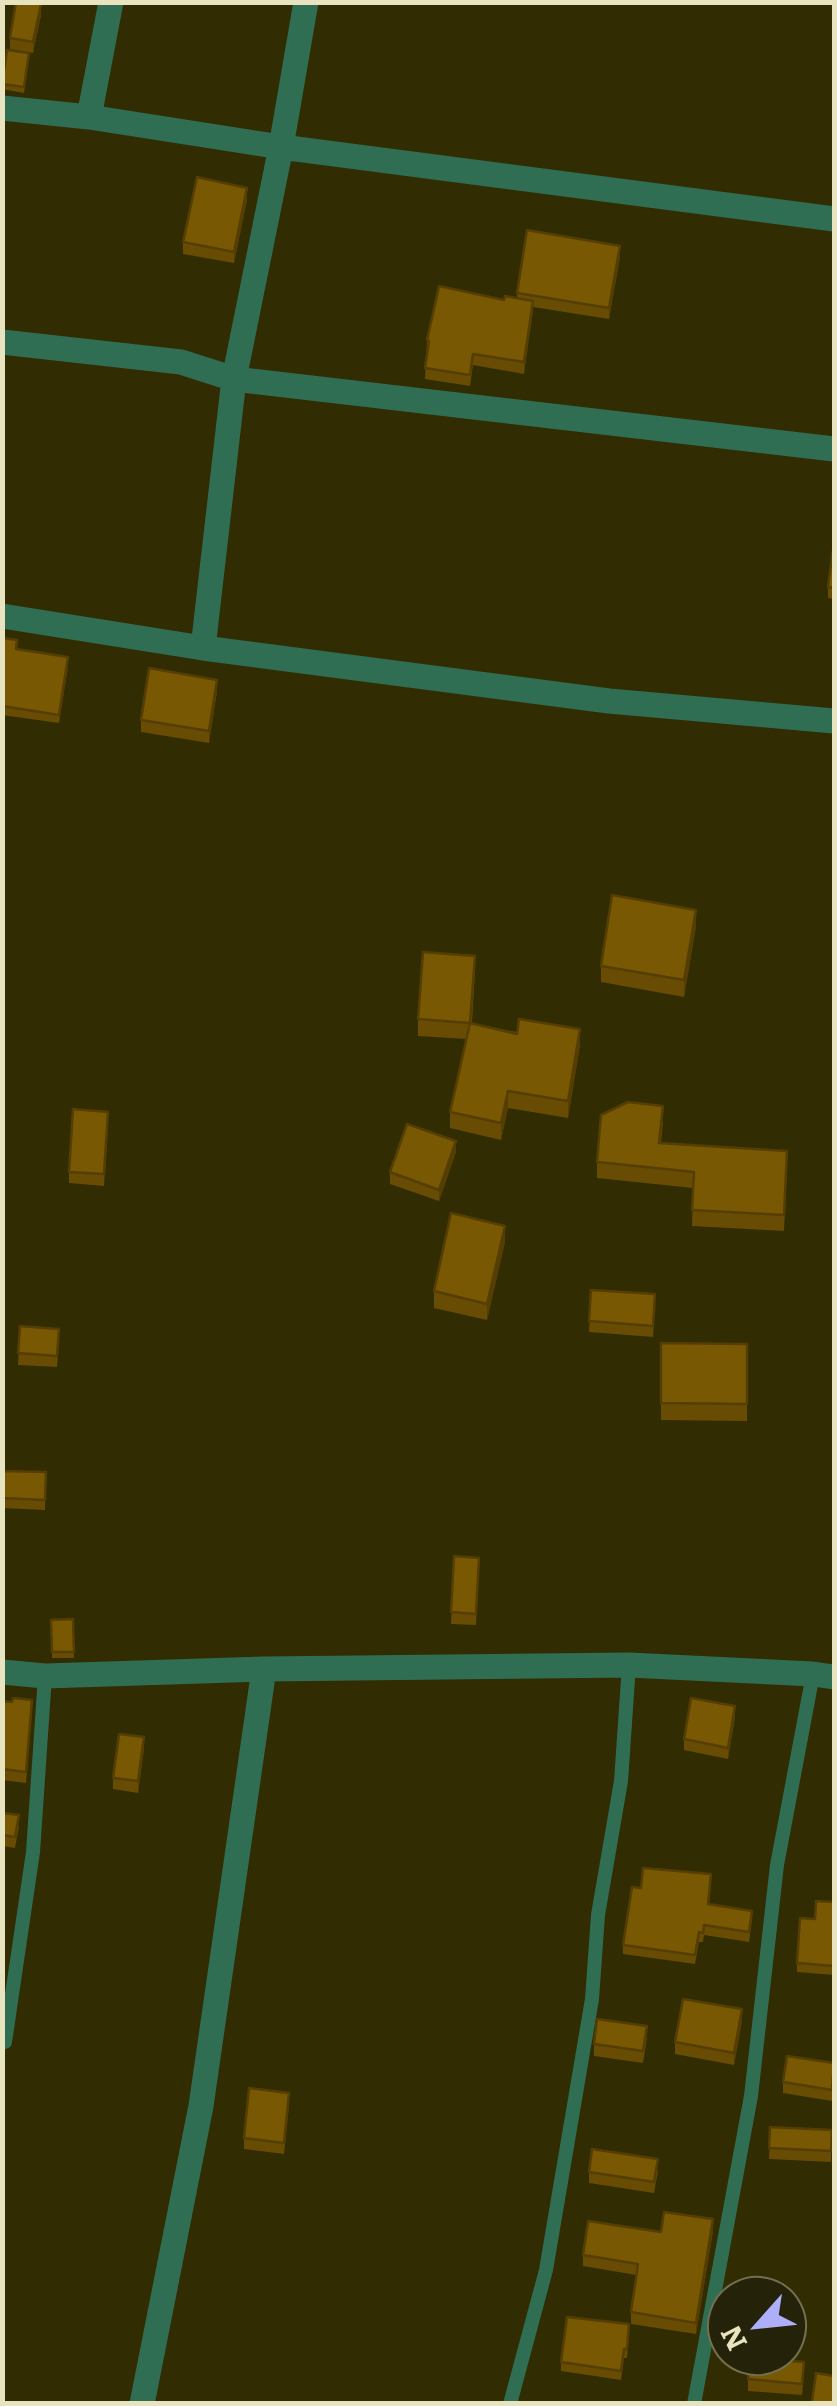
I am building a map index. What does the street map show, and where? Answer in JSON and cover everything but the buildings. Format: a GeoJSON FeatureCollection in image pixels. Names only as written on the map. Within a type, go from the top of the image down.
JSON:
{"type":"FeatureCollection","features":[{"type":"Feature","properties":{"kind":"street"},"geometry":{"type":"LineString","coordinates":[[89,117],[111,2]]}},
{"type":"Feature","properties":{"kind":"street"},"geometry":{"type":"LineString","coordinates":[[203,648],[234,378],[282,147],[306,2]]}},
{"type":"Feature","properties":{"kind":"street"},"geometry":{"type":"LineString","coordinates":[[2,108],[834,219]]}},
{"type":"Feature","properties":{"kind":"street"},"geometry":{"type":"LineString","coordinates":[[2,342],[181,362],[234,378],[834,448]]}},
{"type":"Feature","properties":{"kind":"street"},"geometry":{"type":"LineString","coordinates":[[2,616],[203,648],[609,701],[834,720]]}},
{"type":"Feature","properties":{"kind":"street"},"geometry":{"type":"LineString","coordinates":[[2,1672],[45,1676],[629,1665],[824,1676]]}},
{"type":"Feature","properties":{"kind":"street"},"geometry":{"type":"LineString","coordinates":[[142,2404],[201,2106],[264,1669]]}},
{"type":"Feature","properties":{"kind":"lane"},"geometry":{"type":"LineString","coordinates":[[510,2404],[546,2270],[589,2018],[598,1916],[622,1781],[629,1665]]}},
{"type":"Feature","properties":{"kind":"lane"},"geometry":{"type":"LineString","coordinates":[[4,2042],[33,1852],[45,1676]]}},
{"type":"Feature","properties":{"kind":"lane"},"geometry":{"type":"LineString","coordinates":[[694,2404],[751,2096],[777,1865],[824,1676]]}}]}
